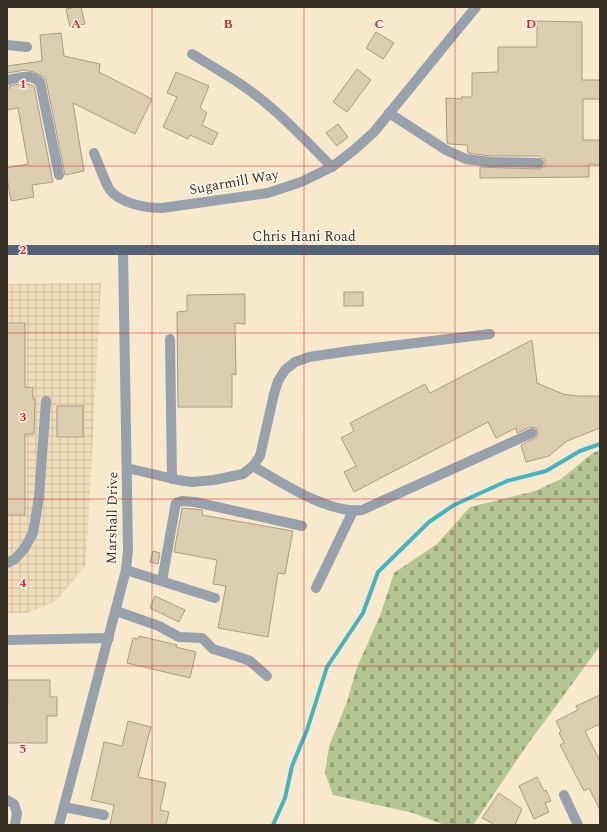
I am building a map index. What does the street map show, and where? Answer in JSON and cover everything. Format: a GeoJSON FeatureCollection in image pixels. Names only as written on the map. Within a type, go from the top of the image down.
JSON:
{"type":"FeatureCollection","features":[{"type":"Feature","properties":{"kind":"main road","name":"Chris Hani Road"},"geometry":{"type":"LineString","coordinates":[[7,250],[600,250]]}},
{"type":"Feature","properties":{"kind":"street","name":"Sugarmill Way"},"geometry":{"type":"LineString","coordinates":[[94,153],[110,190],[130,203],[150,208],[162,208],[268,193],[301,182],[332,167],[374,132],[476,7]]}},
{"type":"Feature","properties":{"kind":"street"},"geometry":{"type":"LineString","coordinates":[[7,45],[27,47]]}},
{"type":"Feature","properties":{"kind":"street"},"geometry":{"type":"LineString","coordinates":[[192,54],[236,81],[267,104],[332,167]]}},
{"type":"Feature","properties":{"kind":"street"},"geometry":{"type":"LineString","coordinates":[[7,80],[29,76],[34,77],[40,82],[59,175]]}},
{"type":"Feature","properties":{"kind":"street"},"geometry":{"type":"LineString","coordinates":[[389,113],[446,150],[466,159],[490,162],[539,163]]}},
{"type":"Feature","properties":{"kind":"street","name":"Marshall Drive"},"geometry":{"type":"LineString","coordinates":[[59,825],[126,570],[128,550],[123,250]]}},
{"type":"Feature","properties":{"kind":"street"},"geometry":{"type":"LineString","coordinates":[[127,468],[172,479],[192,482],[214,480],[243,474],[253,466],[260,456],[278,381],[285,370],[295,362],[309,357],[349,351],[490,334]]}},
{"type":"Feature","properties":{"kind":"street"},"geometry":{"type":"LineString","coordinates":[[170,339],[172,479]]}},
{"type":"Feature","properties":{"kind":"street"},"geometry":{"type":"LineString","coordinates":[[7,563],[15,559],[24,549],[33,533],[39,497],[46,401]]}},
{"type":"Feature","properties":{"kind":"street"},"geometry":{"type":"LineString","coordinates":[[253,466],[301,493],[330,505],[352,511],[362,510],[532,433]]}},
{"type":"Feature","properties":{"kind":"street"},"geometry":{"type":"LineString","coordinates":[[162,581],[176,503],[182,501],[194,502],[302,526]]}},
{"type":"Feature","properties":{"kind":"street"},"geometry":{"type":"LineString","coordinates":[[316,588],[352,511]]}},
{"type":"Feature","properties":{"kind":"street"},"geometry":{"type":"LineString","coordinates":[[126,570],[215,598]]}},
{"type":"Feature","properties":{"kind":"street"},"geometry":{"type":"LineString","coordinates":[[116,611],[159,626],[180,636],[202,638],[213,649],[250,661],[267,676]]}},
{"type":"Feature","properties":{"kind":"street"},"geometry":{"type":"LineString","coordinates":[[7,640],[109,638]]}},
{"type":"Feature","properties":{"kind":"street"},"geometry":{"type":"LineString","coordinates":[[564,795],[578,825]]}},
{"type":"Feature","properties":{"kind":"street"},"geometry":{"type":"LineString","coordinates":[[7,800],[14,804],[17,813],[15,825]]}},
{"type":"Feature","properties":{"kind":"street"},"geometry":{"type":"LineString","coordinates":[[64,807],[104,815]]}},
{"type":"Feature","properties":{"kind":"shaded area"},"geometry":{"type":"Polygon","coordinates":[[[101,283],[86,565],[56,601],[27,613],[7,613],[7,284],[101,283]]]}},
{"type":"Feature","properties":{"kind":"green space"},"geometry":{"type":"Polygon","coordinates":[[[600,451],[600,646],[525,748],[473,825],[445,825],[413,813],[333,795],[325,773],[329,746],[347,702],[356,670],[381,613],[394,573],[437,544],[470,507],[535,491],[561,479],[594,452],[600,451]]]}},
{"type":"Feature","properties":{"kind":"building"},"geometry":{"type":"Polygon","coordinates":[[[81,7],[85,24],[70,27],[66,9],[81,7]]]}},
{"type":"Feature","properties":{"kind":"building"},"geometry":{"type":"Polygon","coordinates":[[[537,21],[582,22],[582,80],[600,80],[600,99],[583,99],[583,140],[600,140],[600,165],[589,164],[589,177],[480,178],[480,167],[539,169],[545,166],[545,160],[539,156],[490,156],[468,153],[467,145],[447,143],[446,98],[462,99],[461,97],[472,97],[472,73],[498,72],[498,47],[537,47],[537,21]]]}},
{"type":"Feature","properties":{"kind":"building"},"geometry":{"type":"Polygon","coordinates":[[[376,32],[394,43],[383,59],[366,48],[376,32]]]}},
{"type":"Feature","properties":{"kind":"building"},"geometry":{"type":"Polygon","coordinates":[[[61,33],[64,56],[100,64],[99,72],[152,99],[135,134],[73,103],[84,171],[65,175],[46,80],[44,77],[34,72],[24,70],[8,73],[7,68],[7,66],[42,61],[40,35],[61,33]]]}},
{"type":"Feature","properties":{"kind":"building"},"geometry":{"type":"Polygon","coordinates":[[[357,69],[371,80],[347,112],[333,102],[357,69]]]}},
{"type":"Feature","properties":{"kind":"building"},"geometry":{"type":"Polygon","coordinates":[[[176,72],[209,86],[200,108],[207,113],[202,125],[218,133],[212,145],[190,135],[188,139],[163,127],[177,97],[167,93],[176,72]]]}},
{"type":"Feature","properties":{"kind":"building"},"geometry":{"type":"Polygon","coordinates":[[[25,83],[34,86],[53,182],[32,185],[34,197],[11,201],[7,178],[7,168],[28,164],[18,108],[7,110],[7,88],[10,88],[9,86],[25,83]]]}},
{"type":"Feature","properties":{"kind":"building"},"geometry":{"type":"Polygon","coordinates":[[[338,124],[348,137],[337,146],[326,133],[338,124]]]}},
{"type":"Feature","properties":{"kind":"building"},"geometry":{"type":"Polygon","coordinates":[[[344,292],[363,292],[363,306],[344,306],[344,292]]]}},
{"type":"Feature","properties":{"kind":"building"},"geometry":{"type":"Polygon","coordinates":[[[245,294],[245,324],[235,323],[236,375],[232,374],[232,407],[178,407],[177,312],[187,311],[187,295],[245,294]]]}},
{"type":"Feature","properties":{"kind":"building"},"geometry":{"type":"Polygon","coordinates":[[[7,323],[25,323],[25,387],[33,388],[33,399],[35,399],[34,434],[25,434],[25,515],[7,515],[7,323]]]}},
{"type":"Feature","properties":{"kind":"building"},"geometry":{"type":"Polygon","coordinates":[[[532,340],[537,383],[563,394],[600,396],[600,428],[567,441],[549,456],[526,462],[521,445],[537,437],[538,433],[536,428],[530,427],[517,433],[516,428],[496,438],[488,422],[354,492],[344,472],[356,466],[341,438],[354,431],[350,423],[425,384],[430,393],[532,340]]]}},
{"type":"Feature","properties":{"kind":"building"},"geometry":{"type":"Polygon","coordinates":[[[57,406],[83,406],[83,437],[57,437],[57,406]]]}},
{"type":"Feature","properties":{"kind":"building"},"geometry":{"type":"Polygon","coordinates":[[[182,508],[203,510],[202,515],[293,531],[285,574],[278,573],[268,637],[218,628],[226,586],[213,584],[217,560],[174,552],[182,508]]]}},
{"type":"Feature","properties":{"kind":"building"},"geometry":{"type":"Polygon","coordinates":[[[153,551],[160,553],[158,564],[150,562],[153,551]]]}},
{"type":"Feature","properties":{"kind":"building"},"geometry":{"type":"Polygon","coordinates":[[[155,596],[185,610],[179,622],[150,608],[155,596]]]}},
{"type":"Feature","properties":{"kind":"building"},"geometry":{"type":"Polygon","coordinates":[[[139,636],[177,645],[176,647],[196,652],[190,678],[127,663],[133,638],[138,639],[139,636]]]}},
{"type":"Feature","properties":{"kind":"building"},"geometry":{"type":"Polygon","coordinates":[[[8,680],[50,680],[50,697],[57,697],[57,716],[47,716],[47,743],[7,743],[8,680]]]}},
{"type":"Feature","properties":{"kind":"building"},"geometry":{"type":"Polygon","coordinates":[[[600,695],[600,724],[585,731],[600,761],[600,810],[589,788],[584,791],[560,745],[564,743],[559,733],[561,731],[556,721],[578,710],[576,706],[600,695]]]}},
{"type":"Feature","properties":{"kind":"building"},"geometry":{"type":"Polygon","coordinates":[[[128,721],[151,727],[138,777],[166,783],[160,810],[169,812],[166,825],[110,825],[114,805],[91,800],[104,742],[122,746],[128,721]]]}},
{"type":"Feature","properties":{"kind":"building"},"geometry":{"type":"Polygon","coordinates":[[[537,777],[544,791],[546,790],[551,801],[545,803],[549,812],[534,819],[519,786],[537,777]]]}},
{"type":"Feature","properties":{"kind":"building"},"geometry":{"type":"Polygon","coordinates":[[[499,793],[522,809],[515,825],[491,825],[492,823],[482,818],[499,793]]]}},
{"type":"Feature","properties":{"kind":"waterway"},"geometry":{"type":"LineString","coordinates":[[273,825],[285,798],[292,766],[307,730],[327,667],[363,613],[378,572],[429,522],[454,505],[507,481],[546,471],[580,451],[600,444]]}}]}
